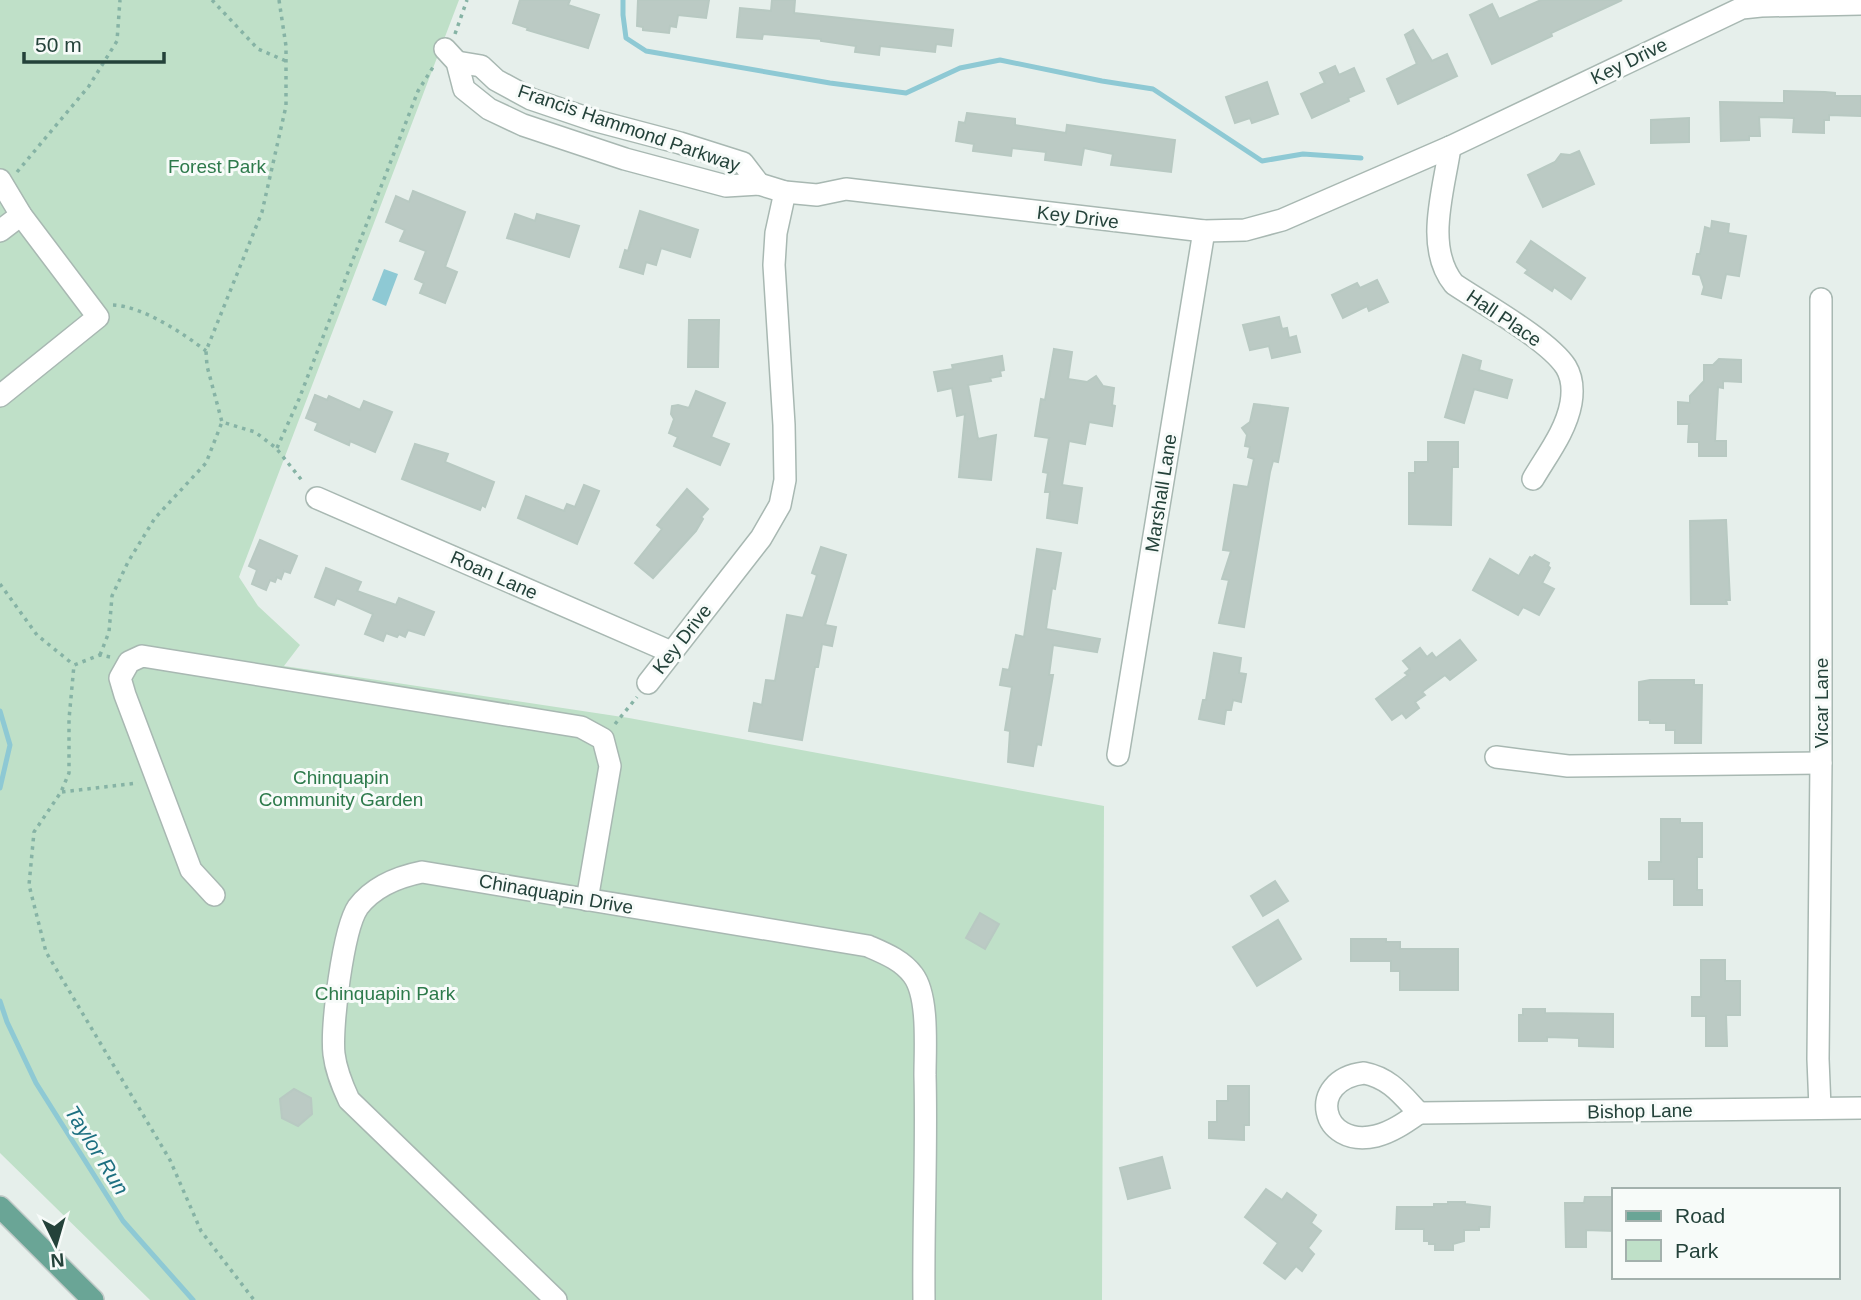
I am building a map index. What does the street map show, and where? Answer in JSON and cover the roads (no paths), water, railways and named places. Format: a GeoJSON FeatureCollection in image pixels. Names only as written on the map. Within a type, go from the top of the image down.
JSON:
{"type":"FeatureCollection","features":[{"type":"Feature","properties":{"kind":"main road"},"geometry":{"type":"LineString","coordinates":[[0,1207],[93,1300]]}},
{"type":"Feature","properties":{"kind":"street","name":"Key Drive"},"geometry":{"type":"LineString","coordinates":[[648,682],[761,538],[780,505],[785,480],[785,425],[774,265],[776,233],[785,192],[817,195],[846,189],[1204,232],[1245,230],[1282,220],[1450,147],[1742,8],[1861,4]]}},
{"type":"Feature","properties":{"kind":"street","name":"Francis Hammond Parkway"},"geometry":{"type":"LineString","coordinates":[[758,184],[743,163],[531,99],[496,80],[481,66],[451,55],[464,89],[489,109],[523,125],[693,179],[726,186],[758,184],[785,192]]}},
{"type":"Feature","properties":{"kind":"street","name":"Hall Place"},"geometry":{"type":"LineString","coordinates":[[1450,147],[1438,224],[1441,263],[1447,275],[1454,284],[1543,344],[1567,368],[1572,382],[1572,402],[1564,427],[1533,479]]}},
{"type":"Feature","properties":{"kind":"street"},"geometry":{"type":"LineString","coordinates":[[0,396],[93,311],[21,215],[2,183]]}},
{"type":"Feature","properties":{"kind":"street"},"geometry":{"type":"LineString","coordinates":[[0,232],[21,215]]}},
{"type":"Feature","properties":{"kind":"street","name":"Marshall Lane"},"geometry":{"type":"LineString","coordinates":[[1118,755],[1204,232]]}},
{"type":"Feature","properties":{"kind":"street","name":"Vicar Lane"},"geometry":{"type":"LineString","coordinates":[[1820,1108],[1821,299]]}},
{"type":"Feature","properties":{"kind":"street","name":"Roan Lane"},"geometry":{"type":"LineString","coordinates":[[317,498],[671,652]]}},
{"type":"Feature","properties":{"kind":"street"},"geometry":{"type":"LineString","coordinates":[[214,895],[191,870],[120,678],[128,662],[142,656],[581,727],[603,739],[610,766],[587,900]]}},
{"type":"Feature","properties":{"kind":"street"},"geometry":{"type":"LineString","coordinates":[[1496,757],[1567,766],[1821,763]]}},
{"type":"Feature","properties":{"kind":"street","name":"Chinaquapin Drive"},"geometry":{"type":"LineString","coordinates":[[556,1300],[349,1100],[338,1076],[334,1052],[336,1013],[349,928],[358,908],[377,889],[395,878],[422,872],[868,946],[891,956],[913,975],[921,993],[924,1024],[927,1163],[924,1300]]}},
{"type":"Feature","properties":{"kind":"street","name":"Bishop Lane"},"geometry":{"type":"LineString","coordinates":[[1419,1113],[1861,1108]]}},
{"type":"Feature","properties":{"kind":"water"},"geometry":{"type":"Polygon","coordinates":[[[384,269],[398,274],[386,306],[372,300],[384,269]]]}},
{"type":"Feature","properties":{"kind":"waterway"},"geometry":{"type":"LineString","coordinates":[[623,0],[626,38],[646,51],[830,83],[906,93],[960,68],[1000,60],[1153,89],[1262,161],[1303,154],[1361,158]]}},
{"type":"Feature","properties":{"kind":"waterway","name":"Taylor Run"},"geometry":{"type":"LineString","coordinates":[[0,711],[10,745],[0,788]]}},
{"type":"Feature","properties":{"kind":"waterway","name":"Taylor Run"},"geometry":{"type":"LineString","coordinates":[[0,1001],[36,1083],[123,1221],[193,1300]]}},
{"type":"Feature","properties":{"kind":"park label","name":"Forest Park"},"geometry":{"type":"Point","coordinates":[217,166]}},
{"type":"Feature","properties":{"kind":"park label","name":"Chinquapin Community Garden"},"geometry":{"type":"Point","coordinates":[341,788]}},
{"type":"Feature","properties":{"kind":"park label","name":"Chinquapin Park"},"geometry":{"type":"Point","coordinates":[385,993]}}]}
